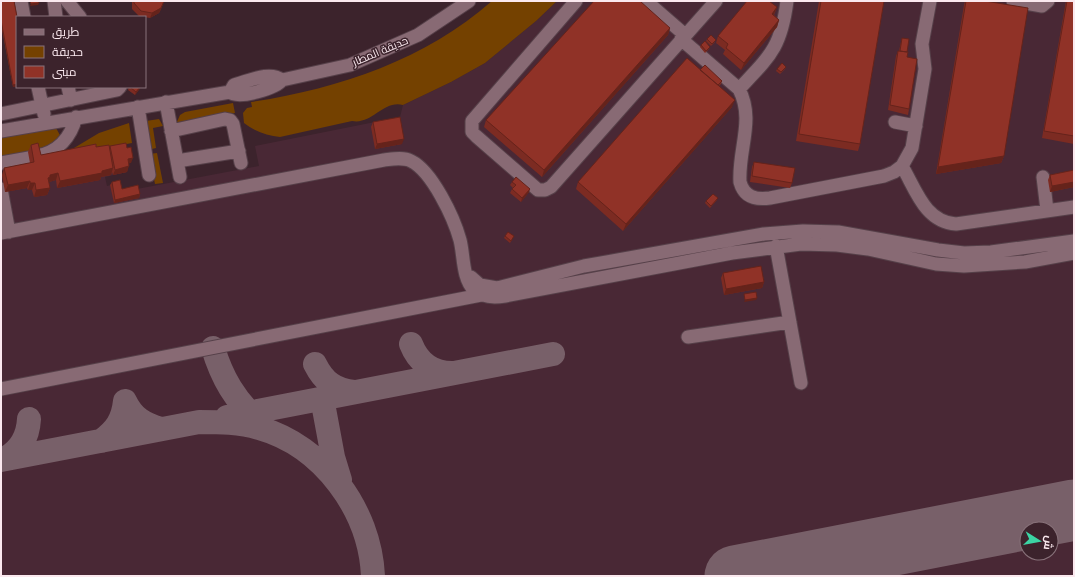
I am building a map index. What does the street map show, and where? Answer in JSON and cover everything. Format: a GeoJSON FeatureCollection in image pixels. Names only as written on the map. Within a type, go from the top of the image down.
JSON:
{"type":"FeatureCollection","features":[{"type":"Feature","properties":{"kind":"street"},"geometry":{"type":"LineString","coordinates":[[20,1],[24,16]]}},
{"type":"Feature","properties":{"kind":"street"},"geometry":{"type":"LineString","coordinates":[[54,1],[56,16]]}},
{"type":"Feature","properties":{"kind":"street"},"geometry":{"type":"LineString","coordinates":[[67,1],[79,16]]}},
{"type":"Feature","properties":{"kind":"street","name":"حديقة المطار"},"geometry":{"type":"LineString","coordinates":[[1,131],[76,117],[230,92],[239,95],[274,86],[282,80],[350,64],[418,35],[469,1]]}},
{"type":"Feature","properties":{"kind":"street"},"geometry":{"type":"LineString","coordinates":[[576,1],[472,121],[471,126],[476,136],[538,190],[551,188],[716,1]]}},
{"type":"Feature","properties":{"kind":"street"},"geometry":{"type":"LineString","coordinates":[[646,1],[739,89],[747,112],[740,182],[744,191],[752,197],[770,198],[884,176],[894,172],[902,166],[912,148],[916,126],[925,69],[922,44],[930,1]]}},
{"type":"Feature","properties":{"kind":"street"},"geometry":{"type":"LineString","coordinates":[[739,89],[774,50],[781,37],[787,1]]}},
{"type":"Feature","properties":{"kind":"street"},"geometry":{"type":"LineString","coordinates":[[1012,1],[1042,6],[1048,1]]}},
{"type":"Feature","properties":{"kind":"street"},"geometry":{"type":"LineString","coordinates":[[38,88],[47,122]]}},
{"type":"Feature","properties":{"kind":"street"},"geometry":{"type":"LineString","coordinates":[[1,114],[42,106],[70,94],[117,90],[119,88]]}},
{"type":"Feature","properties":{"kind":"street"},"geometry":{"type":"LineString","coordinates":[[166,102],[180,177]]}},
{"type":"Feature","properties":{"kind":"street"},"geometry":{"type":"LineString","coordinates":[[138,107],[149,175]]}},
{"type":"Feature","properties":{"kind":"street"},"geometry":{"type":"LineString","coordinates":[[1,163],[50,152],[60,145],[70,132],[76,117]]}},
{"type":"Feature","properties":{"kind":"street"},"geometry":{"type":"LineString","coordinates":[[171,131],[229,119],[233,124],[240,157],[177,161]]}},
{"type":"Feature","properties":{"kind":"street"},"geometry":{"type":"LineString","coordinates":[[895,122],[916,126]]}},
{"type":"Feature","properties":{"kind":"street"},"geometry":{"type":"LineString","coordinates":[[1,190],[5,233],[401,158],[411,161],[420,167],[443,201],[460,241],[469,282],[474,290],[489,298],[732,253],[776,246],[801,244],[837,245],[868,249],[936,264],[964,266],[1025,262],[1074,253]]}},
{"type":"Feature","properties":{"kind":"street"},"geometry":{"type":"LineString","coordinates":[[902,166],[929,213],[946,223],[956,224],[1074,207]]}},
{"type":"Feature","properties":{"kind":"street"},"geometry":{"type":"LineString","coordinates":[[1043,177],[1047,210]]}},
{"type":"Feature","properties":{"kind":"street"},"geometry":{"type":"LineString","coordinates":[[466,273],[480,285],[497,288],[584,266],[764,234],[803,231],[838,232],[938,250],[964,253],[991,252],[1074,241]]}},
{"type":"Feature","properties":{"kind":"street"},"geometry":{"type":"LineString","coordinates":[[776,246],[801,383]]}},
{"type":"Feature","properties":{"kind":"street"},"geometry":{"type":"LineString","coordinates":[[1,389],[482,295]]}},
{"type":"Feature","properties":{"kind":"street"},"geometry":{"type":"LineString","coordinates":[[688,337],[790,322]]}},
{"type":"Feature","properties":{"kind":"shaded area"},"geometry":{"type":"Polygon","coordinates":[[[557,1],[1074,1],[1074,576],[1,576],[2,175],[31,169],[131,163],[126,164],[127,172],[105,177],[107,186],[119,183],[121,192],[259,166],[255,146],[400,117],[403,105],[451,82],[485,63],[536,21],[557,1]]]}},
{"type":"Feature","properties":{"kind":"green space"},"geometry":{"type":"Polygon","coordinates":[[[492,1],[557,1],[536,21],[485,63],[451,82],[403,105],[396,104],[389,106],[366,119],[359,121],[352,121],[280,137],[261,133],[244,123],[243,113],[247,108],[252,107],[251,102],[316,89],[379,69],[438,40],[466,22],[492,1]]]}},
{"type":"Feature","properties":{"kind":"green space"},"geometry":{"type":"Polygon","coordinates":[[[233,103],[235,113],[176,124],[180,115],[185,112],[233,103]]]}},
{"type":"Feature","properties":{"kind":"green space"},"geometry":{"type":"Polygon","coordinates":[[[159,119],[163,126],[153,128],[156,148],[148,150],[146,121],[159,119]]]}},
{"type":"Feature","properties":{"kind":"green space"},"geometry":{"type":"Polygon","coordinates":[[[129,123],[132,143],[59,157],[99,133],[129,123]]]}},
{"type":"Feature","properties":{"kind":"green space"},"geometry":{"type":"Polygon","coordinates":[[[56,128],[61,137],[53,147],[1,157],[1,136],[56,128]]]}},
{"type":"Feature","properties":{"kind":"green space"},"geometry":{"type":"Polygon","coordinates":[[[157,153],[163,183],[155,184],[149,154],[157,153]]]}},
{"type":"Feature","properties":{"kind":"building"},"geometry":{"type":"Polygon","coordinates":[[[1,1],[14,1],[17,16],[16,84],[13,85],[1,20],[1,1]]]}},
{"type":"Feature","properties":{"kind":"building"},"geometry":{"type":"Polygon","coordinates":[[[30,1],[38,1],[39,3],[31,4],[30,1]]]}},
{"type":"Feature","properties":{"kind":"building"},"geometry":{"type":"Polygon","coordinates":[[[134,1],[164,1],[161,8],[152,13],[141,11],[134,1]]]}},
{"type":"Feature","properties":{"kind":"building"},"geometry":{"type":"Polygon","coordinates":[[[594,1],[640,1],[670,28],[544,170],[486,120],[594,1]]]}},
{"type":"Feature","properties":{"kind":"building"},"geometry":{"type":"Polygon","coordinates":[[[747,1],[769,1],[777,7],[772,14],[779,20],[744,63],[726,48],[728,44],[718,36],[747,1]]]}},
{"type":"Feature","properties":{"kind":"building"},"geometry":{"type":"Polygon","coordinates":[[[821,1],[884,1],[860,144],[799,134],[821,1]]]}},
{"type":"Feature","properties":{"kind":"building"},"geometry":{"type":"Polygon","coordinates":[[[966,1],[985,1],[1028,8],[1004,156],[938,167],[966,1]]]}},
{"type":"Feature","properties":{"kind":"building"},"geometry":{"type":"Polygon","coordinates":[[[1067,1],[1074,1],[1074,136],[1044,131],[1067,1]]]}},
{"type":"Feature","properties":{"kind":"building"},"geometry":{"type":"Polygon","coordinates":[[[711,35],[716,40],[712,44],[707,39],[711,35]]]}},
{"type":"Feature","properties":{"kind":"building"},"geometry":{"type":"Polygon","coordinates":[[[902,38],[909,39],[907,52],[900,51],[902,38]]]}},
{"type":"Feature","properties":{"kind":"building"},"geometry":{"type":"Polygon","coordinates":[[[705,41],[710,47],[706,51],[701,45],[705,41]]]}},
{"type":"Feature","properties":{"kind":"building"},"geometry":{"type":"Polygon","coordinates":[[[898,51],[908,52],[907,57],[917,59],[909,109],[890,105],[898,51]]]}},
{"type":"Feature","properties":{"kind":"building"},"geometry":{"type":"Polygon","coordinates":[[[687,58],[735,100],[626,224],[578,182],[687,58]]]}},
{"type":"Feature","properties":{"kind":"building"},"geometry":{"type":"Polygon","coordinates":[[[782,63],[786,67],[781,72],[777,69],[782,63]]]}},
{"type":"Feature","properties":{"kind":"building"},"geometry":{"type":"Polygon","coordinates":[[[705,65],[722,81],[718,85],[700,70],[705,65]]]}},
{"type":"Feature","properties":{"kind":"building"},"geometry":{"type":"Polygon","coordinates":[[[131,88],[139,88],[136,92],[131,88]]]}},
{"type":"Feature","properties":{"kind":"building"},"geometry":{"type":"Polygon","coordinates":[[[400,117],[404,139],[377,144],[373,122],[400,117]]]}},
{"type":"Feature","properties":{"kind":"building"},"geometry":{"type":"Polygon","coordinates":[[[38,143],[41,155],[96,144],[96,147],[109,145],[113,168],[102,171],[102,173],[60,181],[58,173],[50,175],[48,178],[50,188],[36,190],[35,183],[30,183],[30,181],[8,185],[4,168],[34,162],[31,145],[38,143]]]}},
{"type":"Feature","properties":{"kind":"building"},"geometry":{"type":"Polygon","coordinates":[[[126,143],[127,148],[131,147],[133,158],[128,159],[129,166],[115,170],[110,146],[126,143]]]}},
{"type":"Feature","properties":{"kind":"building"},"geometry":{"type":"Polygon","coordinates":[[[754,162],[795,168],[792,183],[752,176],[754,162]]]}},
{"type":"Feature","properties":{"kind":"building"},"geometry":{"type":"Polygon","coordinates":[[[1074,170],[1074,182],[1052,186],[1050,175],[1074,170]]]}},
{"type":"Feature","properties":{"kind":"building"},"geometry":{"type":"Polygon","coordinates":[[[516,177],[530,189],[522,198],[512,189],[516,185],[512,182],[516,177]]]}},
{"type":"Feature","properties":{"kind":"building"},"geometry":{"type":"Polygon","coordinates":[[[120,180],[122,189],[138,185],[140,194],[115,200],[112,182],[120,180]]]}},
{"type":"Feature","properties":{"kind":"building"},"geometry":{"type":"Polygon","coordinates":[[[713,194],[718,198],[711,206],[706,201],[713,194]]]}},
{"type":"Feature","properties":{"kind":"building"},"geometry":{"type":"Polygon","coordinates":[[[508,232],[514,236],[511,241],[505,236],[508,232]]]}},
{"type":"Feature","properties":{"kind":"building"},"geometry":{"type":"Polygon","coordinates":[[[761,266],[764,282],[726,289],[723,273],[761,266]]]}},
{"type":"Feature","properties":{"kind":"building"},"geometry":{"type":"Polygon","coordinates":[[[756,292],[757,298],[745,300],[744,294],[756,292]]]}},
{"type":"Feature","properties":{"kind":"taxiway"},"geometry":{"type":"LineString","coordinates":[[411,344],[422,361],[432,369],[452,373]]}},
{"type":"Feature","properties":{"kind":"taxiway"},"geometry":{"type":"LineString","coordinates":[[213,348],[230,388],[236,397],[258,421]]}},
{"type":"Feature","properties":{"kind":"taxiway"},"geometry":{"type":"LineString","coordinates":[[227,417],[553,354]]}},
{"type":"Feature","properties":{"kind":"taxiway"},"geometry":{"type":"LineString","coordinates":[[315,364],[322,376],[331,384],[341,389],[354,392]]}},
{"type":"Feature","properties":{"kind":"taxiway"},"geometry":{"type":"LineString","coordinates":[[322,398],[333,457],[340,480]]}},
{"type":"Feature","properties":{"kind":"taxiway"},"geometry":{"type":"LineString","coordinates":[[101,441],[115,429],[123,414],[125,401],[135,416],[140,420],[161,429]]}},
{"type":"Feature","properties":{"kind":"taxiway"},"geometry":{"type":"LineString","coordinates":[[4,459],[19,448],[27,432],[29,419]]}},
{"type":"Feature","properties":{"kind":"taxiway"},"geometry":{"type":"LineString","coordinates":[[1,460],[199,422],[237,423],[259,428],[282,437],[303,449],[322,465],[339,484],[352,505],[363,528],[370,551],[373,576]]}},
{"type":"Feature","properties":{"kind":"taxiway"},"geometry":{"type":"LineString","coordinates":[[805,576],[816,563],[827,559]]}},
{"type":"Feature","properties":{"kind":"taxiway"},"geometry":{"type":"LineString","coordinates":[[771,569],[783,571],[792,576]]}},
{"type":"Feature","properties":{"kind":"runway"},"geometry":{"type":"LineString","coordinates":[[735,576],[1074,510]]}}]}
